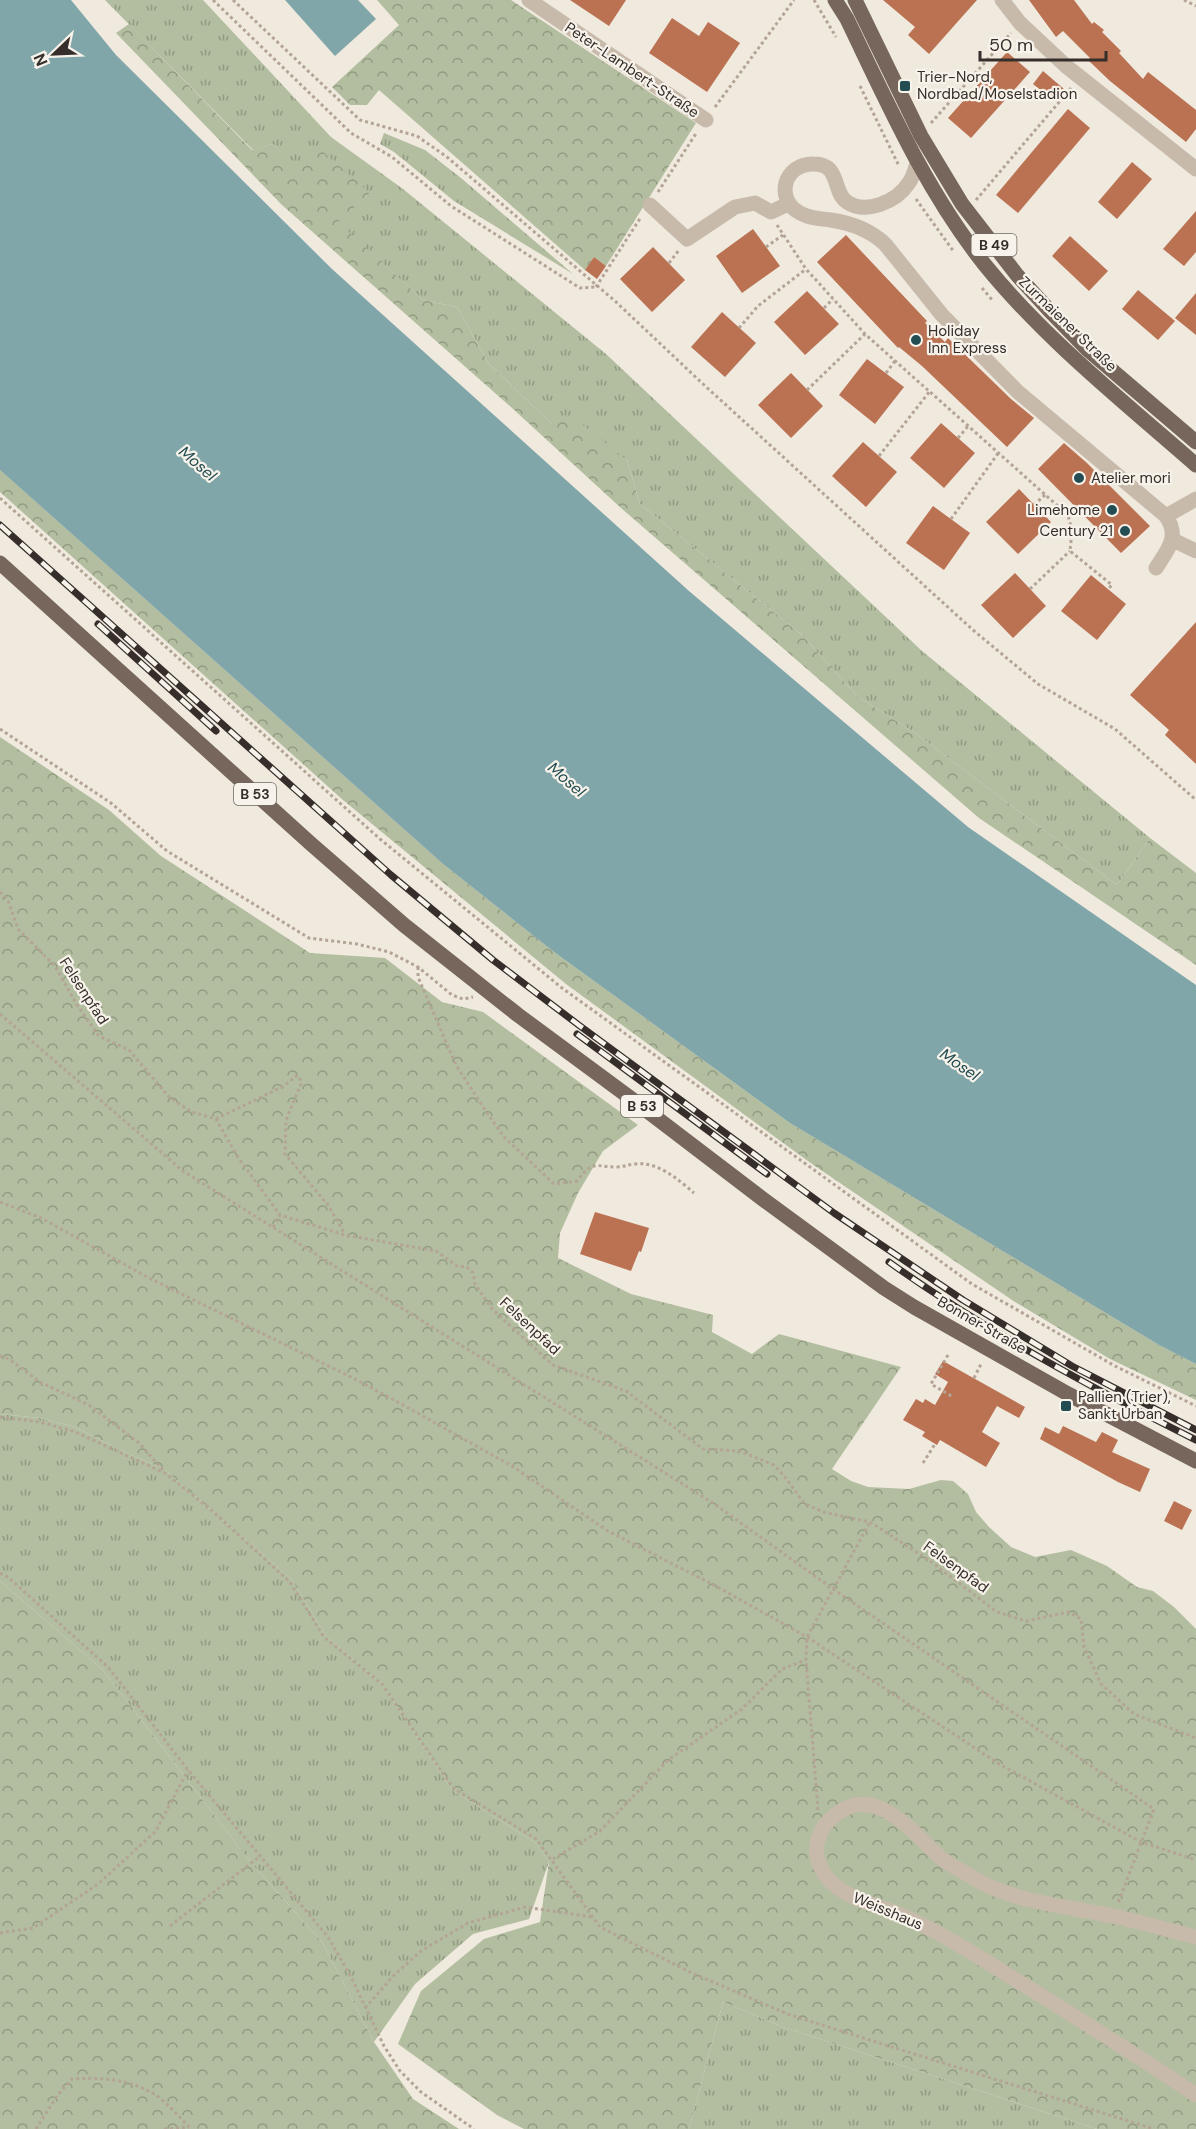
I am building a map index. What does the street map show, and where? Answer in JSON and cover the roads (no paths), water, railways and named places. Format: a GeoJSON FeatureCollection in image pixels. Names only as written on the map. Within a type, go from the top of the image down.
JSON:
{"type":"FeatureCollection","features":[{"type":"Feature","properties":{"kind":"main road","name":"Zurmaiener Straße"},"geometry":{"type":"LineString","coordinates":[[835,0],[847,19],[917,163],[963,235],[1013,297],[1064,349],[1196,465]]}},
{"type":"Feature","properties":{"kind":"main road","name":"Zurmaiener Straße"},"geometry":{"type":"LineString","coordinates":[[855,0],[929,131],[962,204],[1017,275],[1087,349],[1196,442]]}},
{"type":"Feature","properties":{"kind":"main road","name":"Bonner Straße"},"geometry":{"type":"LineString","coordinates":[[0,563],[310,843],[405,925],[482,987],[764,1200],[884,1288],[914,1307],[1068,1394],[1196,1461]]}},
{"type":"Feature","properties":{"kind":"street","name":"Peter-Lambert-Straße"},"geometry":{"type":"LineString","coordinates":[[530,0],[706,120]]}},
{"type":"Feature","properties":{"kind":"street"},"geometry":{"type":"LineString","coordinates":[[1002,0],[1020,23],[1080,77],[1196,170]]}},
{"type":"Feature","properties":{"kind":"street"},"geometry":{"type":"LineString","coordinates":[[917,163],[908,185],[888,202],[866,206],[848,203],[843,198],[835,176],[825,166],[816,164],[807,164],[791,172],[786,180],[784,193],[788,204],[803,215],[844,223],[876,235],[942,315],[1018,392],[1166,516],[1172,525],[1173,540],[1156,568]]}},
{"type":"Feature","properties":{"kind":"street"},"geometry":{"type":"LineString","coordinates":[[650,205],[687,239],[735,207],[755,203],[771,212],[788,204]]}},
{"type":"Feature","properties":{"kind":"street"},"geometry":{"type":"LineString","coordinates":[[1166,516],[1196,500]]}},
{"type":"Feature","properties":{"kind":"street"},"geometry":{"type":"LineString","coordinates":[[1173,540],[1196,551]]}},
{"type":"Feature","properties":{"kind":"street","name":"Weisshaus"},"geometry":{"type":"LineString","coordinates":[[1196,1937],[1114,1916],[1036,1901],[986,1885],[945,1860],[894,1814],[865,1804],[844,1808],[829,1819],[819,1834],[817,1860],[829,1879],[845,1893],[910,1918],[1116,2042],[1196,2095]]}},
{"type":"Feature","properties":{"kind":"water","name":"Mosel"},"geometry":{"type":"Polygon","coordinates":[[[0,0],[71,0],[116,55],[332,269],[689,591],[968,827],[1196,985],[1196,1364],[1159,1345],[790,1123],[554,952],[443,864],[0,470],[0,0]]]}},
{"type":"Feature","properties":{"kind":"water"},"geometry":{"type":"Polygon","coordinates":[[[285,0],[358,0],[376,19],[335,56],[285,0]]]}},
{"type":"Feature","properties":{"kind":"railway"},"geometry":{"type":"LineString","coordinates":[[0,525],[391,875],[493,960],[580,1026],[834,1213],[963,1300],[1072,1366],[1196,1430]]}},
{"type":"Feature","properties":{"kind":"railway"},"geometry":{"type":"LineString","coordinates":[[98,624],[216,731]]}},
{"type":"Feature","properties":{"kind":"railway"},"geometry":{"type":"LineString","coordinates":[[577,1034],[767,1174]]}},
{"type":"Feature","properties":{"kind":"railway"},"geometry":{"type":"LineString","coordinates":[[889,1262],[1001,1335],[1117,1400],[1196,1440]]}},
{"type":"Feature","properties":{"kind":"place","name":"Trier-Nord, Nordbad/Moselstadion"},"geometry":{"type":"Point","coordinates":[905,86]}},
{"type":"Feature","properties":{"kind":"place","name":"Holiday Inn Express"},"geometry":{"type":"Point","coordinates":[916,340]}},
{"type":"Feature","properties":{"kind":"place","name":"Atelier mori"},"geometry":{"type":"Point","coordinates":[1079,478]}},
{"type":"Feature","properties":{"kind":"place","name":"Limehome"},"geometry":{"type":"Point","coordinates":[1112,510]}},
{"type":"Feature","properties":{"kind":"place","name":"Century 21"},"geometry":{"type":"Point","coordinates":[1125,531]}},
{"type":"Feature","properties":{"kind":"place","name":"Pallien (Trier), Sankt Urban"},"geometry":{"type":"Point","coordinates":[1066,1406]}}]}
